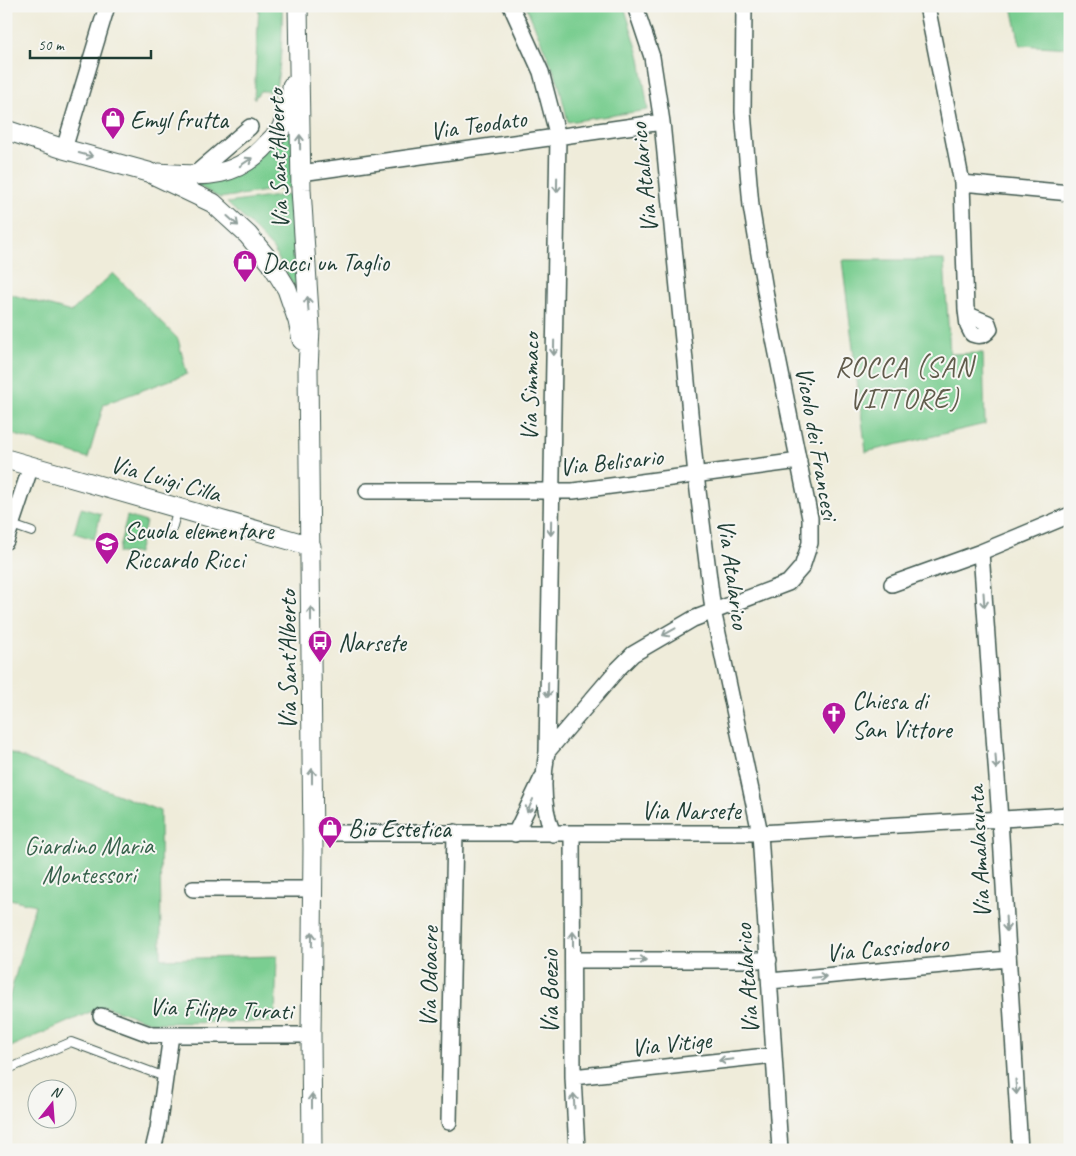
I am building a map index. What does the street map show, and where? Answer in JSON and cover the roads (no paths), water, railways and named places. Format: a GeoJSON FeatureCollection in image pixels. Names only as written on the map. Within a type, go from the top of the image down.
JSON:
{"type":"FeatureCollection","features":[{"type":"Feature","properties":{"kind":"street"},"geometry":{"type":"LineString","coordinates":[[64,149],[107,6]]}},
{"type":"Feature","properties":{"kind":"street","name":"Via Sant'Alberto"},"geometry":{"type":"LineString","coordinates":[[148,172],[194,175],[217,174],[240,167],[259,154],[281,129],[292,92],[292,46],[298,6]]}},
{"type":"Feature","properties":{"kind":"street","name":"Via Sant'Alberto"},"geometry":{"type":"LineString","coordinates":[[298,6],[300,173],[310,328],[308,370],[313,834],[312,1150]]}},
{"type":"Feature","properties":{"kind":"street","name":"Via Simmaco"},"geometry":{"type":"LineString","coordinates":[[511,6],[541,72],[558,137],[546,752],[542,777],[515,834]]}},
{"type":"Feature","properties":{"kind":"street","name":"Via Atalarico"},"geometry":{"type":"LineString","coordinates":[[635,6],[652,57],[662,122],[696,475],[713,610],[760,833],[780,1150]]}},
{"type":"Feature","properties":{"kind":"street","name":"Vicolo dei Francesi"},"geometry":{"type":"LineString","coordinates":[[546,752],[633,654],[693,619],[788,583],[802,567],[810,543],[810,518],[769,314],[751,206],[743,112],[744,6]]}},
{"type":"Feature","properties":{"kind":"street"},"geometry":{"type":"LineString","coordinates":[[927,6],[962,183],[966,310]]}},
{"type":"Feature","properties":{"kind":"street","name":"Via Teodato"},"geometry":{"type":"LineString","coordinates":[[300,173],[662,122]]}},
{"type":"Feature","properties":{"kind":"street","name":"Via Sant'Alberto"},"geometry":{"type":"LineString","coordinates":[[194,175],[250,127]]}},
{"type":"Feature","properties":{"kind":"street","name":"Via Sant'Alberto"},"geometry":{"type":"LineString","coordinates":[[6,130],[64,149],[148,172],[213,203],[248,235],[271,262],[287,289],[298,321],[308,370]]}},
{"type":"Feature","properties":{"kind":"street"},"geometry":{"type":"LineString","coordinates":[[962,183],[1070,193]]}},
{"type":"Feature","properties":{"kind":"street","name":"Via Luigi Cilla"},"geometry":{"type":"LineString","coordinates":[[6,459],[311,546]]}},
{"type":"Feature","properties":{"kind":"street","name":"Via Belisario"},"geometry":{"type":"LineString","coordinates":[[367,491],[573,491],[799,461]]}},
{"type":"Feature","properties":{"kind":"street"},"geometry":{"type":"LineString","coordinates":[[6,541],[31,466]]}},
{"type":"Feature","properties":{"kind":"street"},"geometry":{"type":"LineString","coordinates":[[892,584],[981,552],[1070,515]]}},
{"type":"Feature","properties":{"kind":"street","name":"Via Amalasunta"},"geometry":{"type":"LineString","coordinates":[[981,552],[1000,820],[1020,1150]]}},
{"type":"Feature","properties":{"kind":"street","name":"Via Simmaco"},"geometry":{"type":"LineString","coordinates":[[542,777],[548,821],[553,834]]}},
{"type":"Feature","properties":{"kind":"street","name":"Via Narsete"},"geometry":{"type":"LineString","coordinates":[[313,834],[455,832],[515,834],[760,833],[1070,815]]}},
{"type":"Feature","properties":{"kind":"street","name":"Via Odoacre"},"geometry":{"type":"LineString","coordinates":[[449,1122],[455,832]]}},
{"type":"Feature","properties":{"kind":"street","name":"Via Boezio"},"geometry":{"type":"LineString","coordinates":[[572,834],[573,1077],[577,1150]]}},
{"type":"Feature","properties":{"kind":"street"},"geometry":{"type":"LineString","coordinates":[[193,889],[313,889]]}},
{"type":"Feature","properties":{"kind":"street","name":"Via Cassiodoro"},"geometry":{"type":"LineString","coordinates":[[770,982],[1008,959]]}},
{"type":"Feature","properties":{"kind":"street"},"geometry":{"type":"LineString","coordinates":[[573,960],[768,960]]}},
{"type":"Feature","properties":{"kind":"street","name":"Via Filippo Turati"},"geometry":{"type":"LineString","coordinates":[[102,1016],[152,1035],[311,1035]]}},
{"type":"Feature","properties":{"kind":"street"},"geometry":{"type":"LineString","coordinates":[[153,1150],[158,1129],[171,1035]]}},
{"type":"Feature","properties":{"kind":"street","name":"Via Vitige"},"geometry":{"type":"LineString","coordinates":[[573,1077],[774,1055]]}},
{"type":"Feature","properties":{"kind":"lane"},"geometry":{"type":"LineString","coordinates":[[172,529],[178,508]]}},
{"type":"Feature","properties":{"kind":"lane"},"geometry":{"type":"LineString","coordinates":[[12,525],[32,532]]}},
{"type":"Feature","properties":{"kind":"lane"},"geometry":{"type":"LineString","coordinates":[[6,1070],[72,1042],[165,1077]]}},
{"type":"Feature","properties":{"kind":"place","name":"Emyl frutta"},"geometry":{"type":"Point","coordinates":[113,140]}},
{"type":"Feature","properties":{"kind":"place","name":"Dacci un Taglio"},"geometry":{"type":"Point","coordinates":[245,283]}},
{"type":"Feature","properties":{"kind":"place","name":"Scuola elementare Riccardo Ricci"},"geometry":{"type":"Point","coordinates":[107,565]}},
{"type":"Feature","properties":{"kind":"place","name":"Narsete"},"geometry":{"type":"Point","coordinates":[320,663]}},
{"type":"Feature","properties":{"kind":"place","name":"Chiesa di San Vittore"},"geometry":{"type":"Point","coordinates":[834,735]}},
{"type":"Feature","properties":{"kind":"place","name":"Bio Estetica"},"geometry":{"type":"Point","coordinates":[330,849]}},
{"type":"Feature","properties":{"kind":"district","name":"ROCCA (SAN VITTORE)"},"geometry":{"type":"Point","coordinates":[904,382]}},
{"type":"Feature","properties":{"kind":"park label","name":"Giardino Maria Montessori"},"geometry":{"type":"Point","coordinates":[89,860]}}]}
